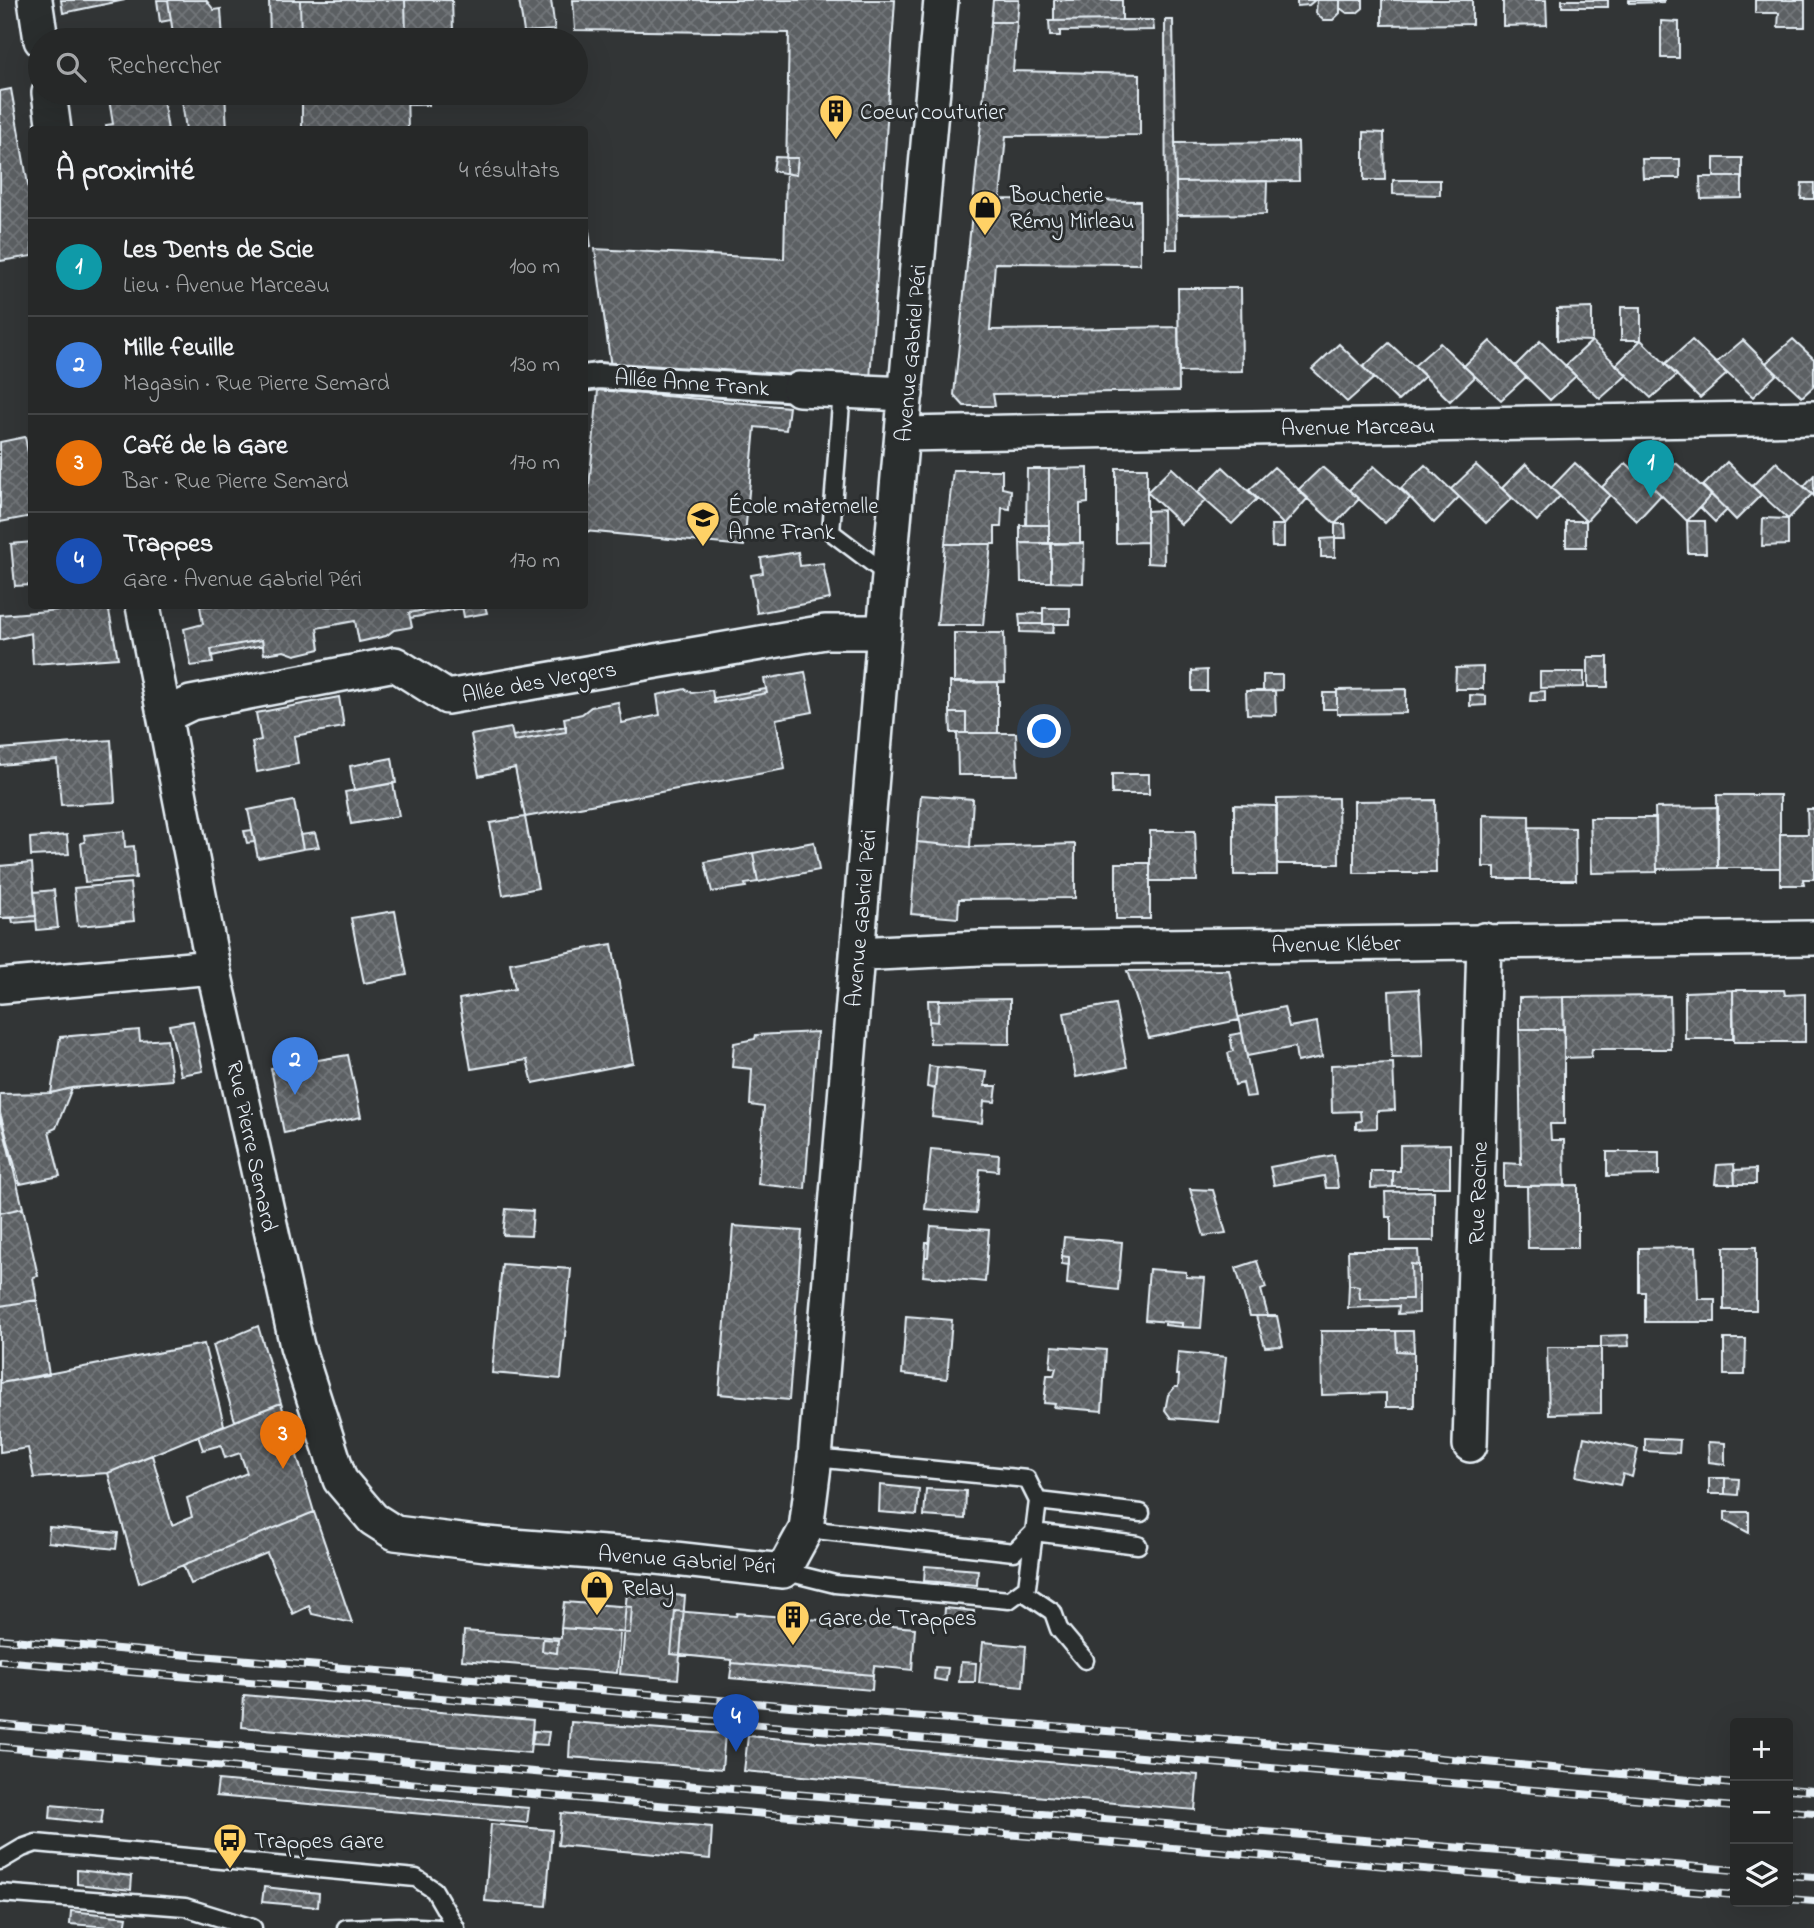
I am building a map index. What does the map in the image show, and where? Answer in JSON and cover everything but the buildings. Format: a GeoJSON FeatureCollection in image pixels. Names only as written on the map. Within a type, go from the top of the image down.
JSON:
{"type":"FeatureCollection","features":[{"type":"Feature","properties":{"kind":"street"},"geometry":{"type":"LineString","coordinates":[[34,0],[39,28]]}},
{"type":"Feature","properties":{"kind":"street","name":"Avenue Gabriel Péri"},"geometry":{"type":"LineString","coordinates":[[524,1546],[783,1571],[806,1530],[815,1458],[884,632],[941,0]]}},
{"type":"Feature","properties":{"kind":"street"},"geometry":{"type":"LineString","coordinates":[[51,105],[53,126]]}},
{"type":"Feature","properties":{"kind":"street","name":"Allée Anne Frank"},"geometry":{"type":"LineString","coordinates":[[588,377],[799,389]]}},
{"type":"Feature","properties":{"kind":"street"},"geometry":{"type":"LineString","coordinates":[[799,389],[906,394]]}},
{"type":"Feature","properties":{"kind":"street","name":"Avenue Marceau"},"geometry":{"type":"LineString","coordinates":[[903,434],[1814,418]]}},
{"type":"Feature","properties":{"kind":"street","name":"Rue Pierre Semard"},"geometry":{"type":"LineString","coordinates":[[144,609],[214,967],[297,1346],[340,1479],[373,1519],[395,1533],[524,1546]]}},
{"type":"Feature","properties":{"kind":"street","name":"Allée des Vergers"},"geometry":{"type":"LineString","coordinates":[[166,715],[191,703],[395,664],[447,697],[825,632],[884,632]]}},
{"type":"Feature","properties":{"kind":"street","name":"Avenue Kléber"},"geometry":{"type":"LineString","coordinates":[[858,954],[981,947],[1814,938]]}},
{"type":"Feature","properties":{"kind":"street","name":"Rue Racine"},"geometry":{"type":"LineString","coordinates":[[1470,1445],[1484,940]]}},
{"type":"Feature","properties":{"kind":"street"},"geometry":{"type":"LineString","coordinates":[[0,986],[214,967]]}},
{"type":"Feature","properties":{"kind":"lane"},"geometry":{"type":"LineString","coordinates":[[842,391],[831,532],[889,576]]}},
{"type":"Feature","properties":{"kind":"lane"},"geometry":{"type":"LineString","coordinates":[[783,1571],[835,1584],[1009,1600],[1027,1587],[1038,1501],[1027,1479],[815,1458]]}},
{"type":"Feature","properties":{"kind":"lane"},"geometry":{"type":"LineString","coordinates":[[1038,1501],[1141,1513]]}},
{"type":"Feature","properties":{"kind":"lane"},"geometry":{"type":"LineString","coordinates":[[806,1530],[1014,1552],[1034,1532]]}},
{"type":"Feature","properties":{"kind":"lane"},"geometry":{"type":"LineString","coordinates":[[1034,1532],[1138,1545]]}},
{"type":"Feature","properties":{"kind":"lane"},"geometry":{"type":"LineString","coordinates":[[1022,1591],[1053,1612],[1059,1629],[1085,1660]]}},
{"type":"Feature","properties":{"kind":"lane"},"geometry":{"type":"LineString","coordinates":[[0,1861],[36,1843],[416,1878],[434,1890],[456,1928]]}},
{"type":"Feature","properties":{"kind":"lane"},"geometry":{"type":"LineString","coordinates":[[0,1893],[185,1907],[253,1928]]}},
{"type":"Feature","properties":{"kind":"lane"},"geometry":{"type":"LineString","coordinates":[[346,1928],[440,1928]]}},
{"type":"Feature","properties":{"kind":"railway"},"geometry":{"type":"LineString","coordinates":[[0,1639],[1730,1784]]}},
{"type":"Feature","properties":{"kind":"railway"},"geometry":{"type":"LineString","coordinates":[[0,1661],[1730,1807]]}},
{"type":"Feature","properties":{"kind":"railway"},"geometry":{"type":"LineString","coordinates":[[0,1725],[671,1784],[1730,1870]]}},
{"type":"Feature","properties":{"kind":"railway"},"geometry":{"type":"LineString","coordinates":[[0,1747],[1730,1895]]}},
{"type":"Feature","properties":{"kind":"railway"},"geometry":{"type":"LineString","coordinates":[[1793,1789],[1814,1791]]}},
{"type":"Feature","properties":{"kind":"railway"},"geometry":{"type":"LineString","coordinates":[[1793,1811],[1814,1813]]}},
{"type":"Feature","properties":{"kind":"railway"},"geometry":{"type":"LineString","coordinates":[[1793,1875],[1814,1877]]}},
{"type":"Feature","properties":{"kind":"railway"},"geometry":{"type":"LineString","coordinates":[[1793,1899],[1814,1901]]}},
{"type":"Feature","properties":{"kind":"place","name":"Coeur couturier"},"geometry":{"type":"Point","coordinates":[836,141]}},
{"type":"Feature","properties":{"kind":"place","name":"Boucherie Rémy Mirleau"},"geometry":{"type":"Point","coordinates":[985,237]}},
{"type":"Feature","properties":{"kind":"place","name":"Les Dents de Scie"},"geometry":{"type":"Point","coordinates":[1651,498]}},
{"type":"Feature","properties":{"kind":"place","name":"École maternelle Anne Frank"},"geometry":{"type":"Point","coordinates":[703,548]}},
{"type":"Feature","properties":{"kind":"place","name":"Mille feuille"},"geometry":{"type":"Point","coordinates":[295,1095]}},
{"type":"Feature","properties":{"kind":"place","name":"Café de la Gare"},"geometry":{"type":"Point","coordinates":[283,1469]}},
{"type":"Feature","properties":{"kind":"place","name":"Relay"},"geometry":{"type":"Point","coordinates":[597,1617]}},
{"type":"Feature","properties":{"kind":"place","name":"Gare de Trappes"},"geometry":{"type":"Point","coordinates":[793,1647]}},
{"type":"Feature","properties":{"kind":"place","name":"Trappes"},"geometry":{"type":"Point","coordinates":[736,1752]}},
{"type":"Feature","properties":{"kind":"place","name":"Trappes Gare"},"geometry":{"type":"Point","coordinates":[230,1870]}}]}
